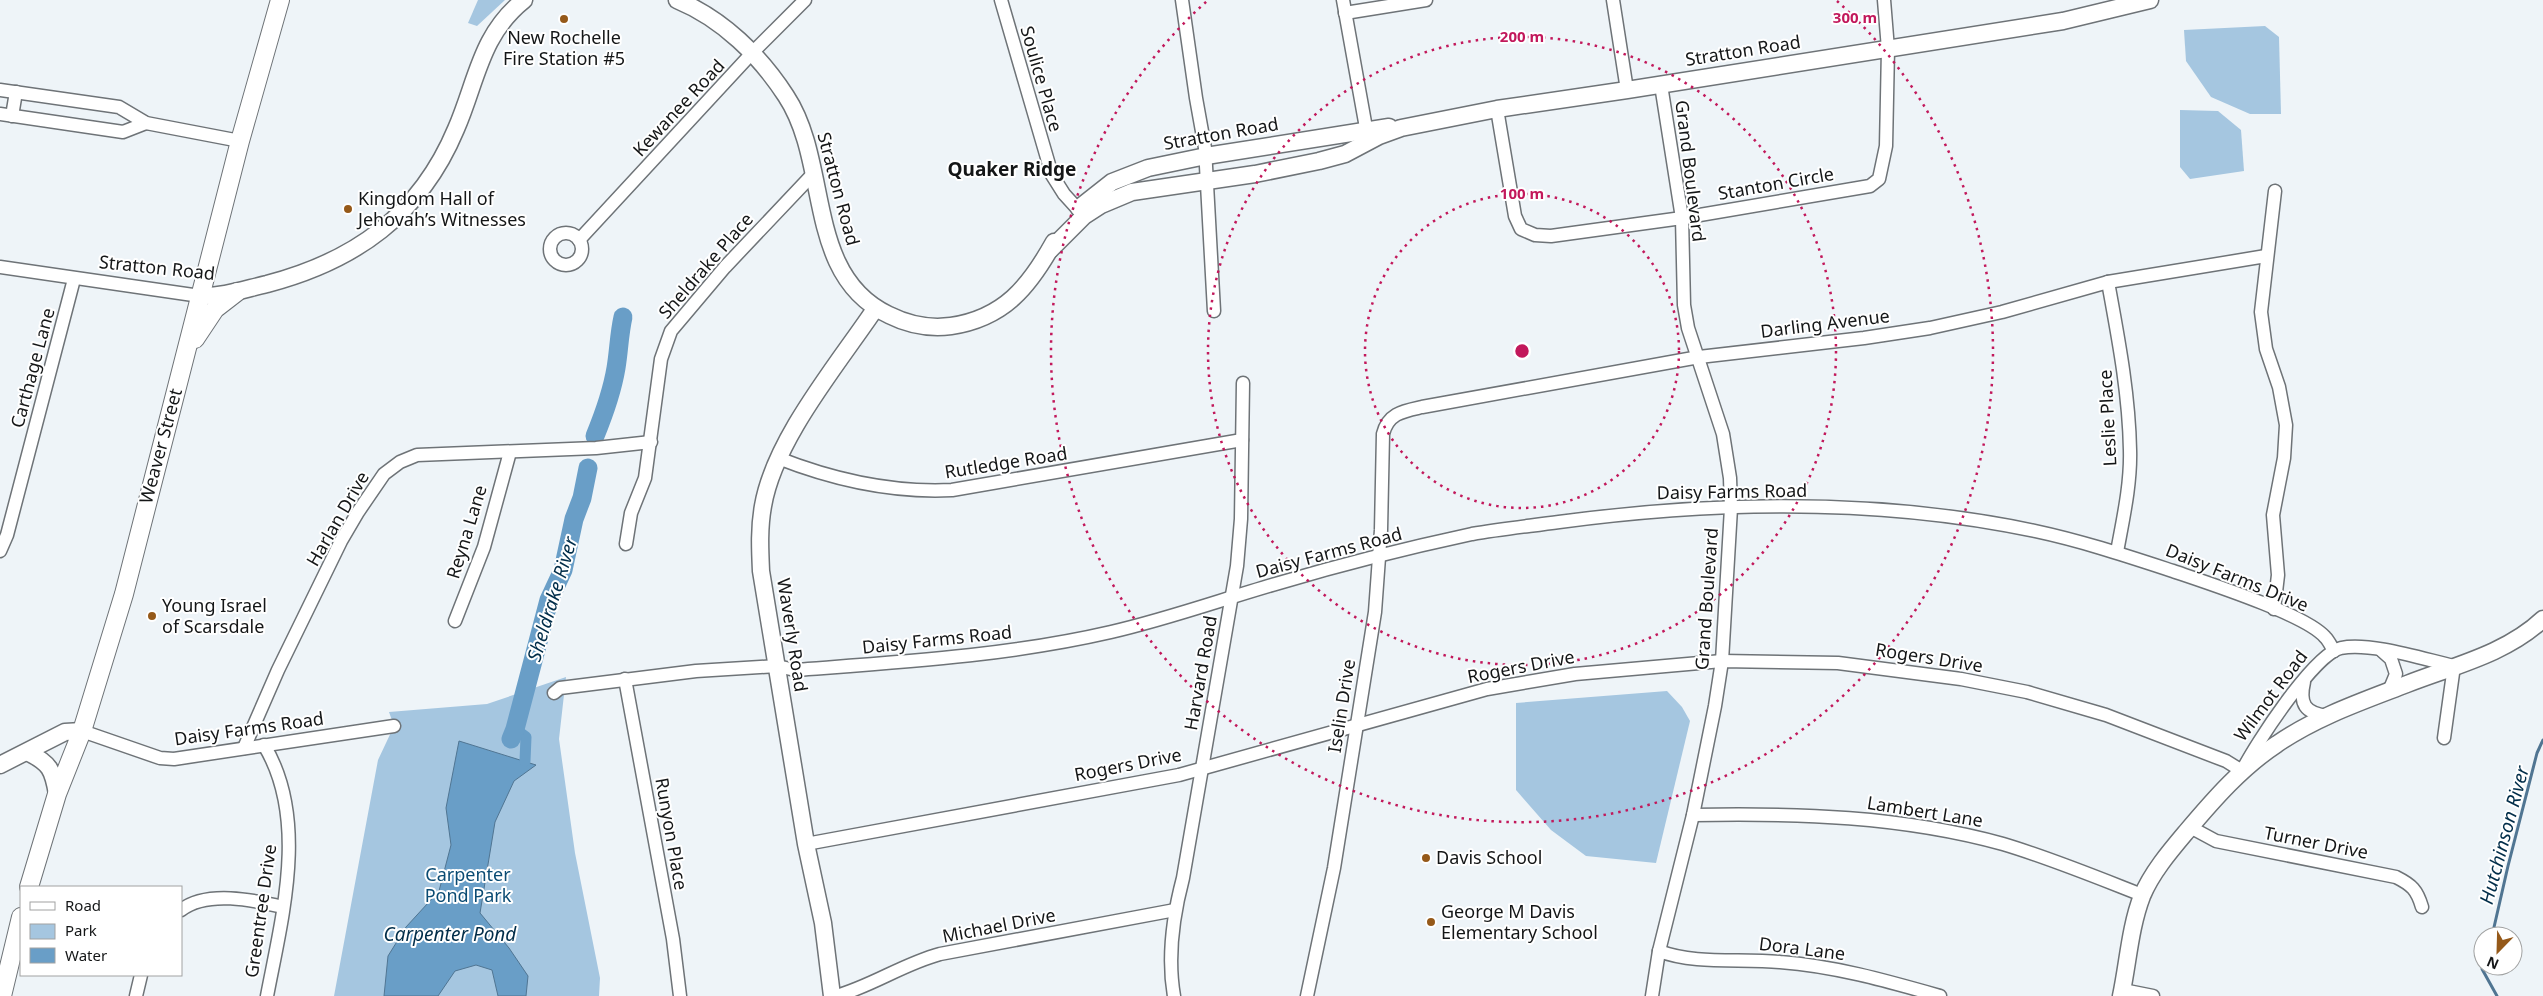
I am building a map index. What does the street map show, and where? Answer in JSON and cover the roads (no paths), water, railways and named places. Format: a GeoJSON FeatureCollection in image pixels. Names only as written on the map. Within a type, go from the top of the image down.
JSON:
{"type":"FeatureCollection","features":[{"type":"Feature","properties":{"kind":"main road","name":"Weaver Street"},"geometry":{"type":"LineString","coordinates":[[29,886],[57,794],[82,731],[124,594],[240,141],[280,0]]}},
{"type":"Feature","properties":{"kind":"main road"},"geometry":{"type":"LineString","coordinates":[[186,355],[208,317],[222,302],[237,292]]}},
{"type":"Feature","properties":{"kind":"main road"},"geometry":{"type":"LineString","coordinates":[[2,996],[20,921]]}},
{"type":"Feature","properties":{"kind":"street","name":"Stratton Road"},"geometry":{"type":"LineString","coordinates":[[0,266],[74,279],[200,296],[217,296],[288,278],[330,263],[368,241],[407,207],[428,181],[450,144],[491,36],[506,16],[524,0]]}},
{"type":"Feature","properties":{"kind":"street","name":"Stratton Road"},"geometry":{"type":"LineString","coordinates":[[677,0],[714,19],[752,53],[787,97],[799,124],[814,173],[825,229],[833,256],[859,295],[875,309],[905,323],[924,327],[958,325],[985,318],[1002,308],[1023,290],[1050,250],[1081,212],[1112,182],[1148,168],[1206,156],[1367,136]]}},
{"type":"Feature","properties":{"kind":"street","name":"Kewanee Road"},"geometry":{"type":"LineString","coordinates":[[579,240],[752,53],[805,0]]}},
{"type":"Feature","properties":{"kind":"street","name":"Soulice Place"},"geometry":{"type":"LineString","coordinates":[[1000,0],[1052,175],[1064,194],[1081,212]]}},
{"type":"Feature","properties":{"kind":"street"},"geometry":{"type":"LineString","coordinates":[[1182,0],[1206,156],[1214,311]]}},
{"type":"Feature","properties":{"kind":"street"},"geometry":{"type":"LineString","coordinates":[[1342,0],[1367,136]]}},
{"type":"Feature","properties":{"kind":"street"},"geometry":{"type":"LineString","coordinates":[[1344,13],[1426,0]]}},
{"type":"Feature","properties":{"kind":"street"},"geometry":{"type":"LineString","coordinates":[[1613,0],[1627,90]]}},
{"type":"Feature","properties":{"kind":"street"},"geometry":{"type":"LineString","coordinates":[[1884,0],[1888,49]]}},
{"type":"Feature","properties":{"kind":"street","name":"Stratton Road"},"geometry":{"type":"LineString","coordinates":[[1081,212],[1132,192],[1255,174],[1336,157],[1367,136],[1390,127],[1401,128],[1497,109],[1661,85],[2072,19],[2150,0]]}},
{"type":"Feature","properties":{"kind":"street","name":"Stanton Circle"},"geometry":{"type":"LineString","coordinates":[[1497,109],[1515,216],[1521,229],[1535,235],[1552,236],[1682,218],[1876,184],[1881,173],[1886,146],[1888,49]]}},
{"type":"Feature","properties":{"kind":"street","name":"Grand Boulevard"},"geometry":{"type":"LineString","coordinates":[[1652,996],[1659,951],[1694,815],[1722,661],[1731,508],[1730,478],[1723,434],[1688,328],[1684,306],[1682,218],[1661,85]]}},
{"type":"Feature","properties":{"kind":"street"},"geometry":{"type":"LineString","coordinates":[[0,90],[119,107],[146,123],[240,141]]}},
{"type":"Feature","properties":{"kind":"street"},"geometry":{"type":"LineString","coordinates":[[16,92],[6,115],[123,132],[146,123]]}},
{"type":"Feature","properties":{"kind":"street","name":"Sheldrake Place"},"geometry":{"type":"LineString","coordinates":[[626,544],[631,513],[645,478],[661,359],[671,330],[725,267],[814,173]]}},
{"type":"Feature","properties":{"kind":"street"},"geometry":{"type":"LineString","coordinates":[[2274,609],[2278,575],[2273,514],[2284,458],[2286,425],[2279,387],[2262,332],[2261,312],[2275,191]]}},
{"type":"Feature","properties":{"kind":"street","name":"Darling Avenue"},"geometry":{"type":"LineString","coordinates":[[1388,420],[1396,414],[1422,407],[1699,357],[1864,338],[1930,328],[2002,312],[2108,282],[2266,256]]}},
{"type":"Feature","properties":{"kind":"street","name":"Carthage Lane"},"geometry":{"type":"LineString","coordinates":[[0,551],[7,535],[74,279]]}},
{"type":"Feature","properties":{"kind":"street","name":"Leslie Place"},"geometry":{"type":"LineString","coordinates":[[2108,282],[2122,363],[2130,451],[2126,506],[2117,552]]}},
{"type":"Feature","properties":{"kind":"street","name":"Waverly Road"},"geometry":{"type":"LineString","coordinates":[[834,996],[823,923],[806,844],[761,570],[760,533],[763,504],[778,458],[801,418],[875,309]]}},
{"type":"Feature","properties":{"kind":"street","name":"Harvard Road"},"geometry":{"type":"LineString","coordinates":[[1174,996],[1172,954],[1175,910],[1183,878],[1231,599],[1241,519],[1243,383]]}},
{"type":"Feature","properties":{"kind":"street","name":"Iselin Drive"},"geometry":{"type":"LineString","coordinates":[[1308,996],[1334,868],[1375,612],[1383,434],[1388,420]]}},
{"type":"Feature","properties":{"kind":"street","name":"Rutledge Road"},"geometry":{"type":"LineString","coordinates":[[778,458],[853,482],[898,490],[929,492],[952,490],[1242,440]]}},
{"type":"Feature","properties":{"kind":"street","name":"Harlan Drive"},"geometry":{"type":"LineString","coordinates":[[244,748],[278,670],[341,541],[384,474],[400,462],[416,455],[596,448],[651,442]]}},
{"type":"Feature","properties":{"kind":"street","name":"Reyna Lane"},"geometry":{"type":"LineString","coordinates":[[455,622],[484,547],[510,452]]}},
{"type":"Feature","properties":{"kind":"street","name":"Daisy Farms Road"},"geometry":{"type":"LineString","coordinates":[[554,693],[560,688],[696,671],[777,666],[804,669],[910,662],[1012,650],[1108,633],[1379,556],[1476,534],[1621,514],[1789,506],[1927,514],[2035,531],[2117,552]]}},
{"type":"Feature","properties":{"kind":"street","name":"Daisy Farms Drive"},"geometry":{"type":"LineString","coordinates":[[2117,552],[2213,584],[2274,609],[2318,631],[2334,650]]}},
{"type":"Feature","properties":{"kind":"street","name":"Wilmot Road"},"geometry":{"type":"LineString","coordinates":[[2122,993],[2131,938],[2142,895],[2168,853],[2242,771],[2276,744],[2328,716],[2388,691],[2496,651],[2543,620]]}},
{"type":"Feature","properties":{"kind":"street","name":"Wilmot Road"},"geometry":{"type":"LineString","coordinates":[[2242,771],[2259,738],[2304,682],[2334,650],[2349,647],[2382,650],[2454,666]]}},
{"type":"Feature","properties":{"kind":"street"},"geometry":{"type":"LineString","coordinates":[[2382,650],[2391,659],[2396,674],[2388,691]]}},
{"type":"Feature","properties":{"kind":"street","name":"Rogers Drive"},"geometry":{"type":"LineString","coordinates":[[806,844],[1179,775],[1202,767],[1487,689],[1576,674],[1646,666],[1722,661],[1838,663],[1951,677],[1998,686],[2106,715],[2226,761],[2242,771]]}},
{"type":"Feature","properties":{"kind":"street"},"geometry":{"type":"LineString","coordinates":[[2444,738],[2454,666]]}},
{"type":"Feature","properties":{"kind":"street","name":"Runyon Place"},"geometry":{"type":"LineString","coordinates":[[625,679],[673,939],[680,996]]}},
{"type":"Feature","properties":{"kind":"street"},"geometry":{"type":"LineString","coordinates":[[2304,682],[2302,698],[2306,707],[2311,712],[2328,716]]}},
{"type":"Feature","properties":{"kind":"street","name":"Daisy Farms Road"},"geometry":{"type":"LineString","coordinates":[[82,731],[160,758],[214,754],[394,726]]}},
{"type":"Feature","properties":{"kind":"street"},"geometry":{"type":"LineString","coordinates":[[0,765],[65,732],[82,731]]}},
{"type":"Feature","properties":{"kind":"street","name":"Greentree Drive"},"geometry":{"type":"LineString","coordinates":[[264,745],[276,765],[289,836],[283,907],[267,996]]}},
{"type":"Feature","properties":{"kind":"street"},"geometry":{"type":"LineString","coordinates":[[27,752],[42,759],[49,766],[53,774],[57,794]]}},
{"type":"Feature","properties":{"kind":"street","name":"Lambert Lane"},"geometry":{"type":"LineString","coordinates":[[1694,815],[1818,816],[1884,821],[1954,832],[2032,853],[2142,895]]}},
{"type":"Feature","properties":{"kind":"street","name":"Turner Drive"},"geometry":{"type":"LineString","coordinates":[[2190,828],[2216,841],[2396,877],[2411,885],[2418,892],[2422,907]]}},
{"type":"Feature","properties":{"kind":"street"},"geometry":{"type":"LineString","coordinates":[[182,909],[189,904],[202,901],[223,900],[258,901],[283,907]]}},
{"type":"Feature","properties":{"kind":"street","name":"Michael Drive"},"geometry":{"type":"LineString","coordinates":[[834,996],[853,991],[914,961],[940,954],[1175,910]]}},
{"type":"Feature","properties":{"kind":"street","name":"Dora Lane"},"geometry":{"type":"LineString","coordinates":[[1659,951],[1677,958],[1745,959],[1826,967],[1877,978],[1940,996]]}},
{"type":"Feature","properties":{"kind":"street"},"geometry":{"type":"LineString","coordinates":[[136,996],[141,976]]}},
{"type":"Feature","properties":{"kind":"street"},"geometry":{"type":"LineString","coordinates":[[2122,993],[2153,996]]}},
{"type":"Feature","properties":{"kind":"water","name":"Carpenter Pond"},"geometry":{"type":"Polygon","coordinates":[[[459,741],[536,765],[514,781],[495,822],[480,913],[509,948],[528,976],[526,996],[498,996],[492,970],[476,965],[455,971],[438,996],[384,996],[388,956],[406,927],[439,891],[451,845],[446,808],[459,741]]]}},
{"type":"Feature","properties":{"kind":"waterway","name":"Sheldrake River"},"geometry":{"type":"LineString","coordinates":[[595,436],[612,386],[623,317]]}},
{"type":"Feature","properties":{"kind":"waterway","name":"Sheldrake River"},"geometry":{"type":"LineString","coordinates":[[511,739],[549,600],[563,570],[588,468]]}},
{"type":"Feature","properties":{"kind":"waterway","name":"Sheldrake River"},"geometry":{"type":"LineString","coordinates":[[515,729],[526,737],[525,761]]}},
{"type":"Feature","properties":{"kind":"waterway","name":"Hutchinson River"},"geometry":{"type":"LineString","coordinates":[[2494,926],[2537,753],[2543,740]]}},
{"type":"Feature","properties":{"kind":"waterway","name":"Hutchinson River"},"geometry":{"type":"LineString","coordinates":[[2486,976],[2497,996]]}},
{"type":"Feature","properties":{"kind":"place","name":"New Rochelle Fire Station #5"},"geometry":{"type":"Point","coordinates":[564,19]}},
{"type":"Feature","properties":{"kind":"place","name":"Kingdom Hall of Jehovah’s Witnesses"},"geometry":{"type":"Point","coordinates":[348,209]}},
{"type":"Feature","properties":{"kind":"place","name":"Young Israel of Scarsdale"},"geometry":{"type":"Point","coordinates":[152,616]}},
{"type":"Feature","properties":{"kind":"place","name":"Davis School"},"geometry":{"type":"Point","coordinates":[1426,858]}},
{"type":"Feature","properties":{"kind":"place","name":"George M Davis Elementary School"},"geometry":{"type":"Point","coordinates":[1431,922]}},
{"type":"Feature","properties":{"kind":"district","name":"Quaker Ridge"},"geometry":{"type":"Point","coordinates":[1012,169]}},
{"type":"Feature","properties":{"kind":"park label","name":"Carpenter Pond Park"},"geometry":{"type":"Point","coordinates":[468,885]}}]}
